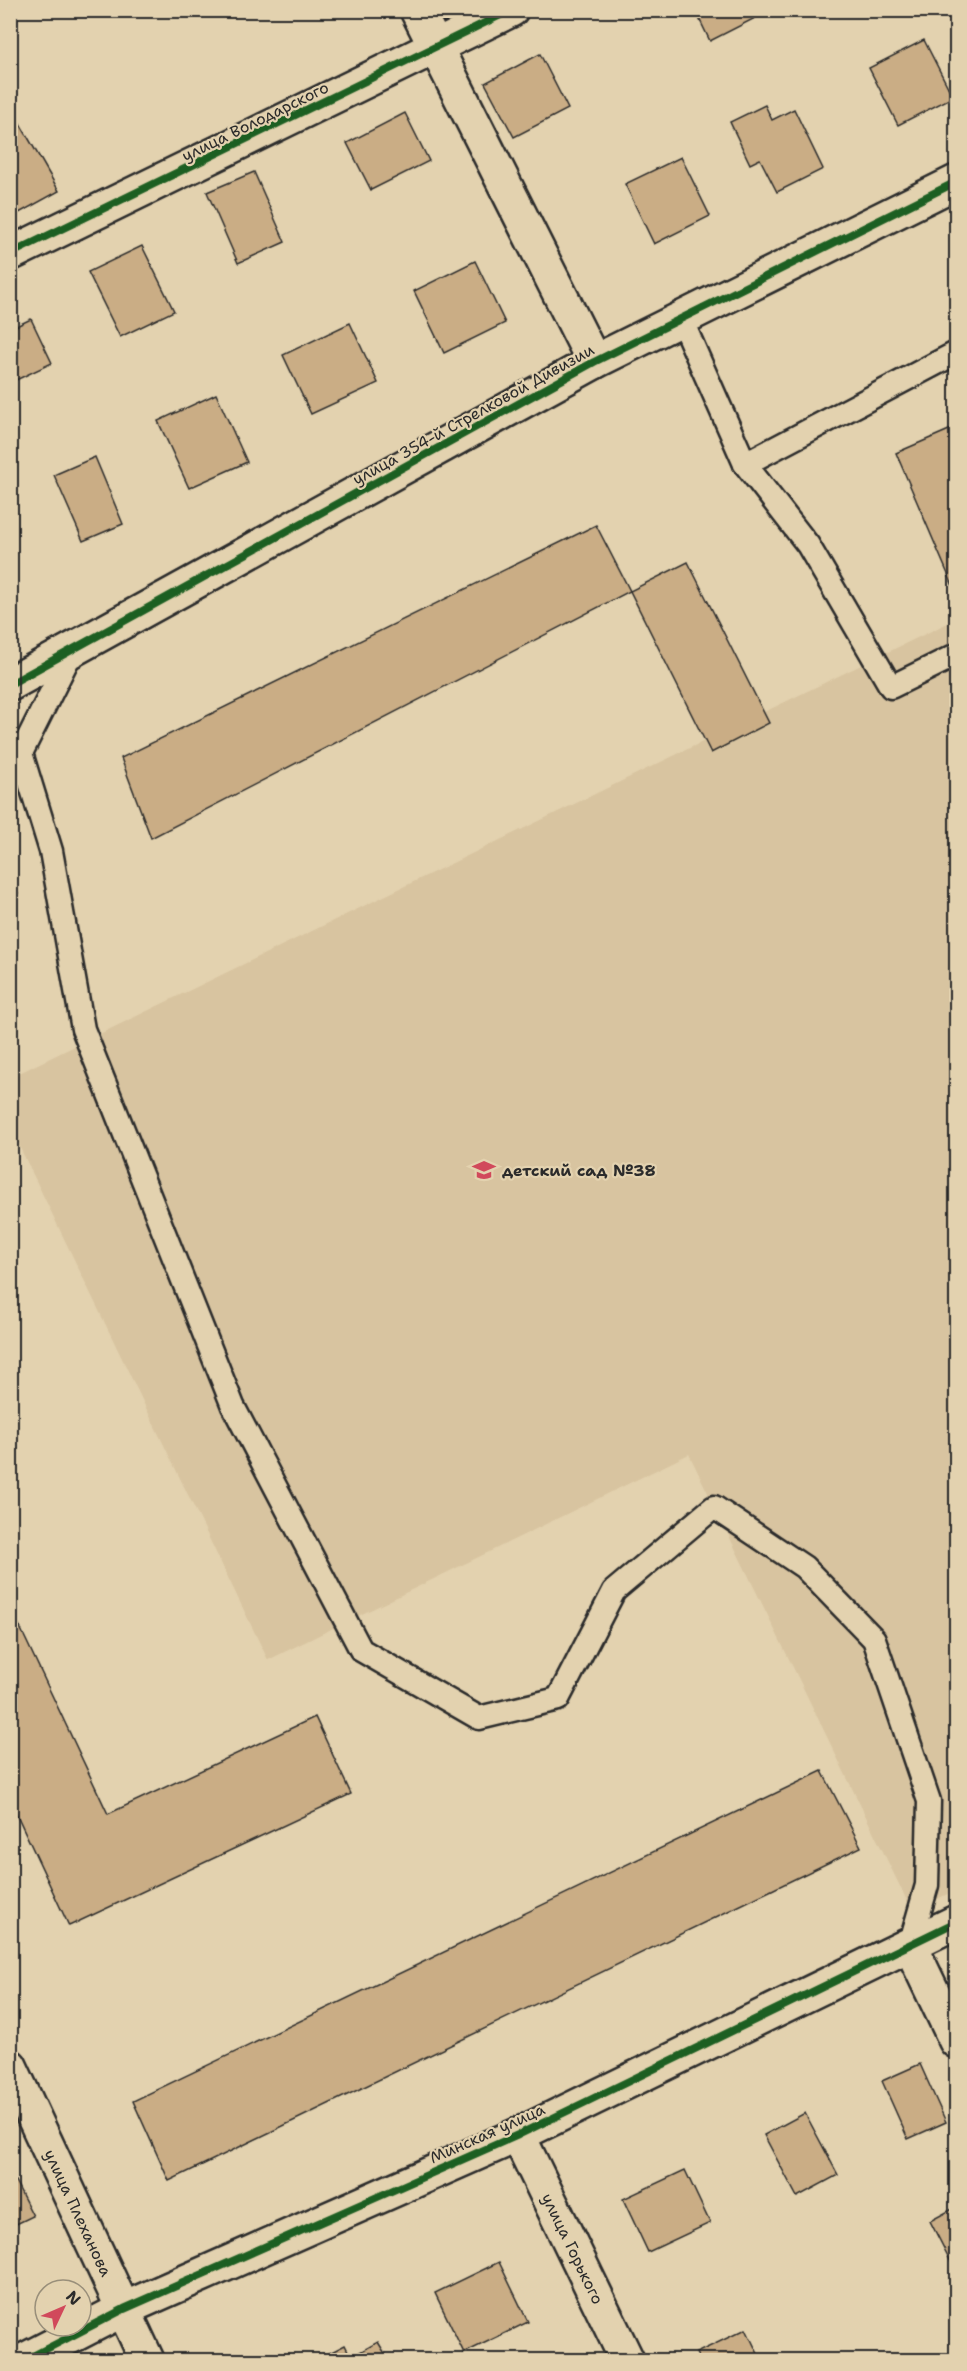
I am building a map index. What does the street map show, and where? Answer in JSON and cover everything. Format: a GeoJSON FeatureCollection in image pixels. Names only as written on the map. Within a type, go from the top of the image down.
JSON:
{"type":"FeatureCollection","features":[{"type":"Feature","properties":{"kind":"street"},"geometry":{"type":"LineString","coordinates":[[417,10],[594,362]]}},
{"type":"Feature","properties":{"kind":"street","name":"улица Володарского"},"geometry":{"type":"LineString","coordinates":[[10,254],[511,10]]}},
{"type":"Feature","properties":{"kind":"street","name":"улица 354-й Стрелковой Дивизии"},"geometry":{"type":"LineString","coordinates":[[10,684],[594,362],[957,182]]}},
{"type":"Feature","properties":{"kind":"street","name":"Минская улица"},"geometry":{"type":"LineString","coordinates":[[25,2361],[124,2309],[518,2135],[957,1922]]}},
{"type":"Feature","properties":{"kind":"street"},"geometry":{"type":"LineString","coordinates":[[910,1945],[957,2041]]}},
{"type":"Feature","properties":{"kind":"street","name":"улица Плеханова"},"geometry":{"type":"LineString","coordinates":[[10,2066],[147,2361]]}},
{"type":"Feature","properties":{"kind":"street","name":"улица Горького"},"geometry":{"type":"LineString","coordinates":[[518,2135],[627,2361]]}},
{"type":"Feature","properties":{"kind":"lane"},"geometry":{"type":"LineString","coordinates":[[681,319],[745,464],[808,545],[891,687],[957,655]]}},
{"type":"Feature","properties":{"kind":"lane"},"geometry":{"type":"LineString","coordinates":[[745,464],[957,353]]}},
{"type":"Feature","properties":{"kind":"lane"},"geometry":{"type":"LineString","coordinates":[[73,649],[21,753],[51,851],[83,1029],[233,1406],[361,1650],[479,1718],[558,1699],[614,1591],[714,1507],[804,1567],[874,1639],[929,1801],[927,1885],[910,1945]]}},
{"type":"Feature","properties":{"kind":"shaded area","name":"детский сад №38"},"geometry":{"type":"Polygon","coordinates":[[[956,619],[956,1890],[912,1911],[689,1454],[268,1660],[11,1129],[11,1077],[956,619]]]}},
{"type":"Feature","properties":{"kind":"building"},"geometry":{"type":"Polygon","coordinates":[[[695,10],[766,10],[767,12],[710,41],[695,10]]]}},
{"type":"Feature","properties":{"kind":"building"},"geometry":{"type":"Polygon","coordinates":[[[924,40],[953,97],[898,125],[869,68],[924,40]]]}},
{"type":"Feature","properties":{"kind":"building"},"geometry":{"type":"Polygon","coordinates":[[[540,54],[568,109],[514,137],[485,83],[540,54]]]}},
{"type":"Feature","properties":{"kind":"building"},"geometry":{"type":"Polygon","coordinates":[[[765,105],[772,120],[794,109],[823,169],[777,192],[760,159],[750,164],[730,122],[765,105]]]}},
{"type":"Feature","properties":{"kind":"building"},"geometry":{"type":"Polygon","coordinates":[[[10,109],[59,191],[10,218],[10,109]]]}},
{"type":"Feature","properties":{"kind":"building"},"geometry":{"type":"Polygon","coordinates":[[[405,113],[429,161],[371,190],[347,143],[405,113]]]}},
{"type":"Feature","properties":{"kind":"building"},"geometry":{"type":"Polygon","coordinates":[[[681,157],[710,216],[654,244],[625,184],[681,157]]]}},
{"type":"Feature","properties":{"kind":"building"},"geometry":{"type":"Polygon","coordinates":[[[254,172],[285,242],[238,263],[207,192],[254,172]]]}},
{"type":"Feature","properties":{"kind":"building"},"geometry":{"type":"Polygon","coordinates":[[[142,246],[174,311],[120,337],[88,272],[142,246]]]}},
{"type":"Feature","properties":{"kind":"building"},"geometry":{"type":"Polygon","coordinates":[[[475,261],[505,323],[444,353],[414,291],[475,261]]]}},
{"type":"Feature","properties":{"kind":"building"},"geometry":{"type":"Polygon","coordinates":[[[31,319],[52,363],[14,381],[10,374],[10,329],[31,319]]]}},
{"type":"Feature","properties":{"kind":"building"},"geometry":{"type":"Polygon","coordinates":[[[350,323],[378,383],[311,414],[283,355],[350,323]]]}},
{"type":"Feature","properties":{"kind":"building"},"geometry":{"type":"Polygon","coordinates":[[[216,394],[247,462],[189,488],[158,421],[216,394]]]}},
{"type":"Feature","properties":{"kind":"building"},"geometry":{"type":"Polygon","coordinates":[[[956,427],[956,593],[896,453],[956,427]]]}},
{"type":"Feature","properties":{"kind":"building"},"geometry":{"type":"Polygon","coordinates":[[[95,457],[123,524],[83,541],[54,475],[95,457]]]}},
{"type":"Feature","properties":{"kind":"building"},"geometry":{"type":"Polygon","coordinates":[[[596,525],[630,591],[151,838],[121,758],[596,525]]]}},
{"type":"Feature","properties":{"kind":"building"},"geometry":{"type":"Polygon","coordinates":[[[688,562],[769,723],[711,753],[630,591],[688,562]]]}},
{"type":"Feature","properties":{"kind":"building"},"geometry":{"type":"Polygon","coordinates":[[[10,878],[18,893],[10,897],[10,878]]]}},
{"type":"Feature","properties":{"kind":"building"},"geometry":{"type":"Polygon","coordinates":[[[10,1606],[108,1814],[315,1717],[351,1794],[69,1926],[10,1800],[10,1606]]]}},
{"type":"Feature","properties":{"kind":"building"},"geometry":{"type":"Polygon","coordinates":[[[822,1771],[861,1847],[169,2181],[133,2101],[822,1771]]]}},
{"type":"Feature","properties":{"kind":"building"},"geometry":{"type":"Polygon","coordinates":[[[920,2064],[946,2122],[908,2139],[882,2081],[920,2064]]]}},
{"type":"Feature","properties":{"kind":"building"},"geometry":{"type":"Polygon","coordinates":[[[805,2113],[838,2175],[797,2197],[764,2135],[805,2113]]]}},
{"type":"Feature","properties":{"kind":"building"},"geometry":{"type":"Polygon","coordinates":[[[685,2170],[710,2223],[648,2252],[623,2199],[685,2170]]]}},
{"type":"Feature","properties":{"kind":"building"},"geometry":{"type":"Polygon","coordinates":[[[10,2171],[33,2216],[10,2227],[10,2171]]]}},
{"type":"Feature","properties":{"kind":"building"},"geometry":{"type":"Polygon","coordinates":[[[956,2207],[956,2272],[930,2221],[956,2207]]]}},
{"type":"Feature","properties":{"kind":"building"},"geometry":{"type":"Polygon","coordinates":[[[499,2262],[528,2322],[464,2353],[435,2293],[499,2262]]]}},
{"type":"Feature","properties":{"kind":"building"},"geometry":{"type":"Polygon","coordinates":[[[746,2329],[761,2360],[700,2360],[696,2353],[746,2329]]]}},
{"type":"Feature","properties":{"kind":"building"},"geometry":{"type":"Polygon","coordinates":[[[378,2342],[389,2360],[316,2360],[345,2345],[351,2357],[378,2342]]]}},
{"type":"Feature","properties":{"kind":"cycle path"},"geometry":{"type":"LineString","coordinates":[[10,254],[511,10]]}},
{"type":"Feature","properties":{"kind":"cycle path"},"geometry":{"type":"LineString","coordinates":[[10,684],[594,362],[956,182]]}},
{"type":"Feature","properties":{"kind":"cycle path"},"geometry":{"type":"LineString","coordinates":[[25,2360],[124,2309],[518,2135],[956,1922]]}},
{"type":"Feature","properties":{"kind":"place","name":"детский сад №38"},"geometry":{"type":"Point","coordinates":[484,1170]}}]}
